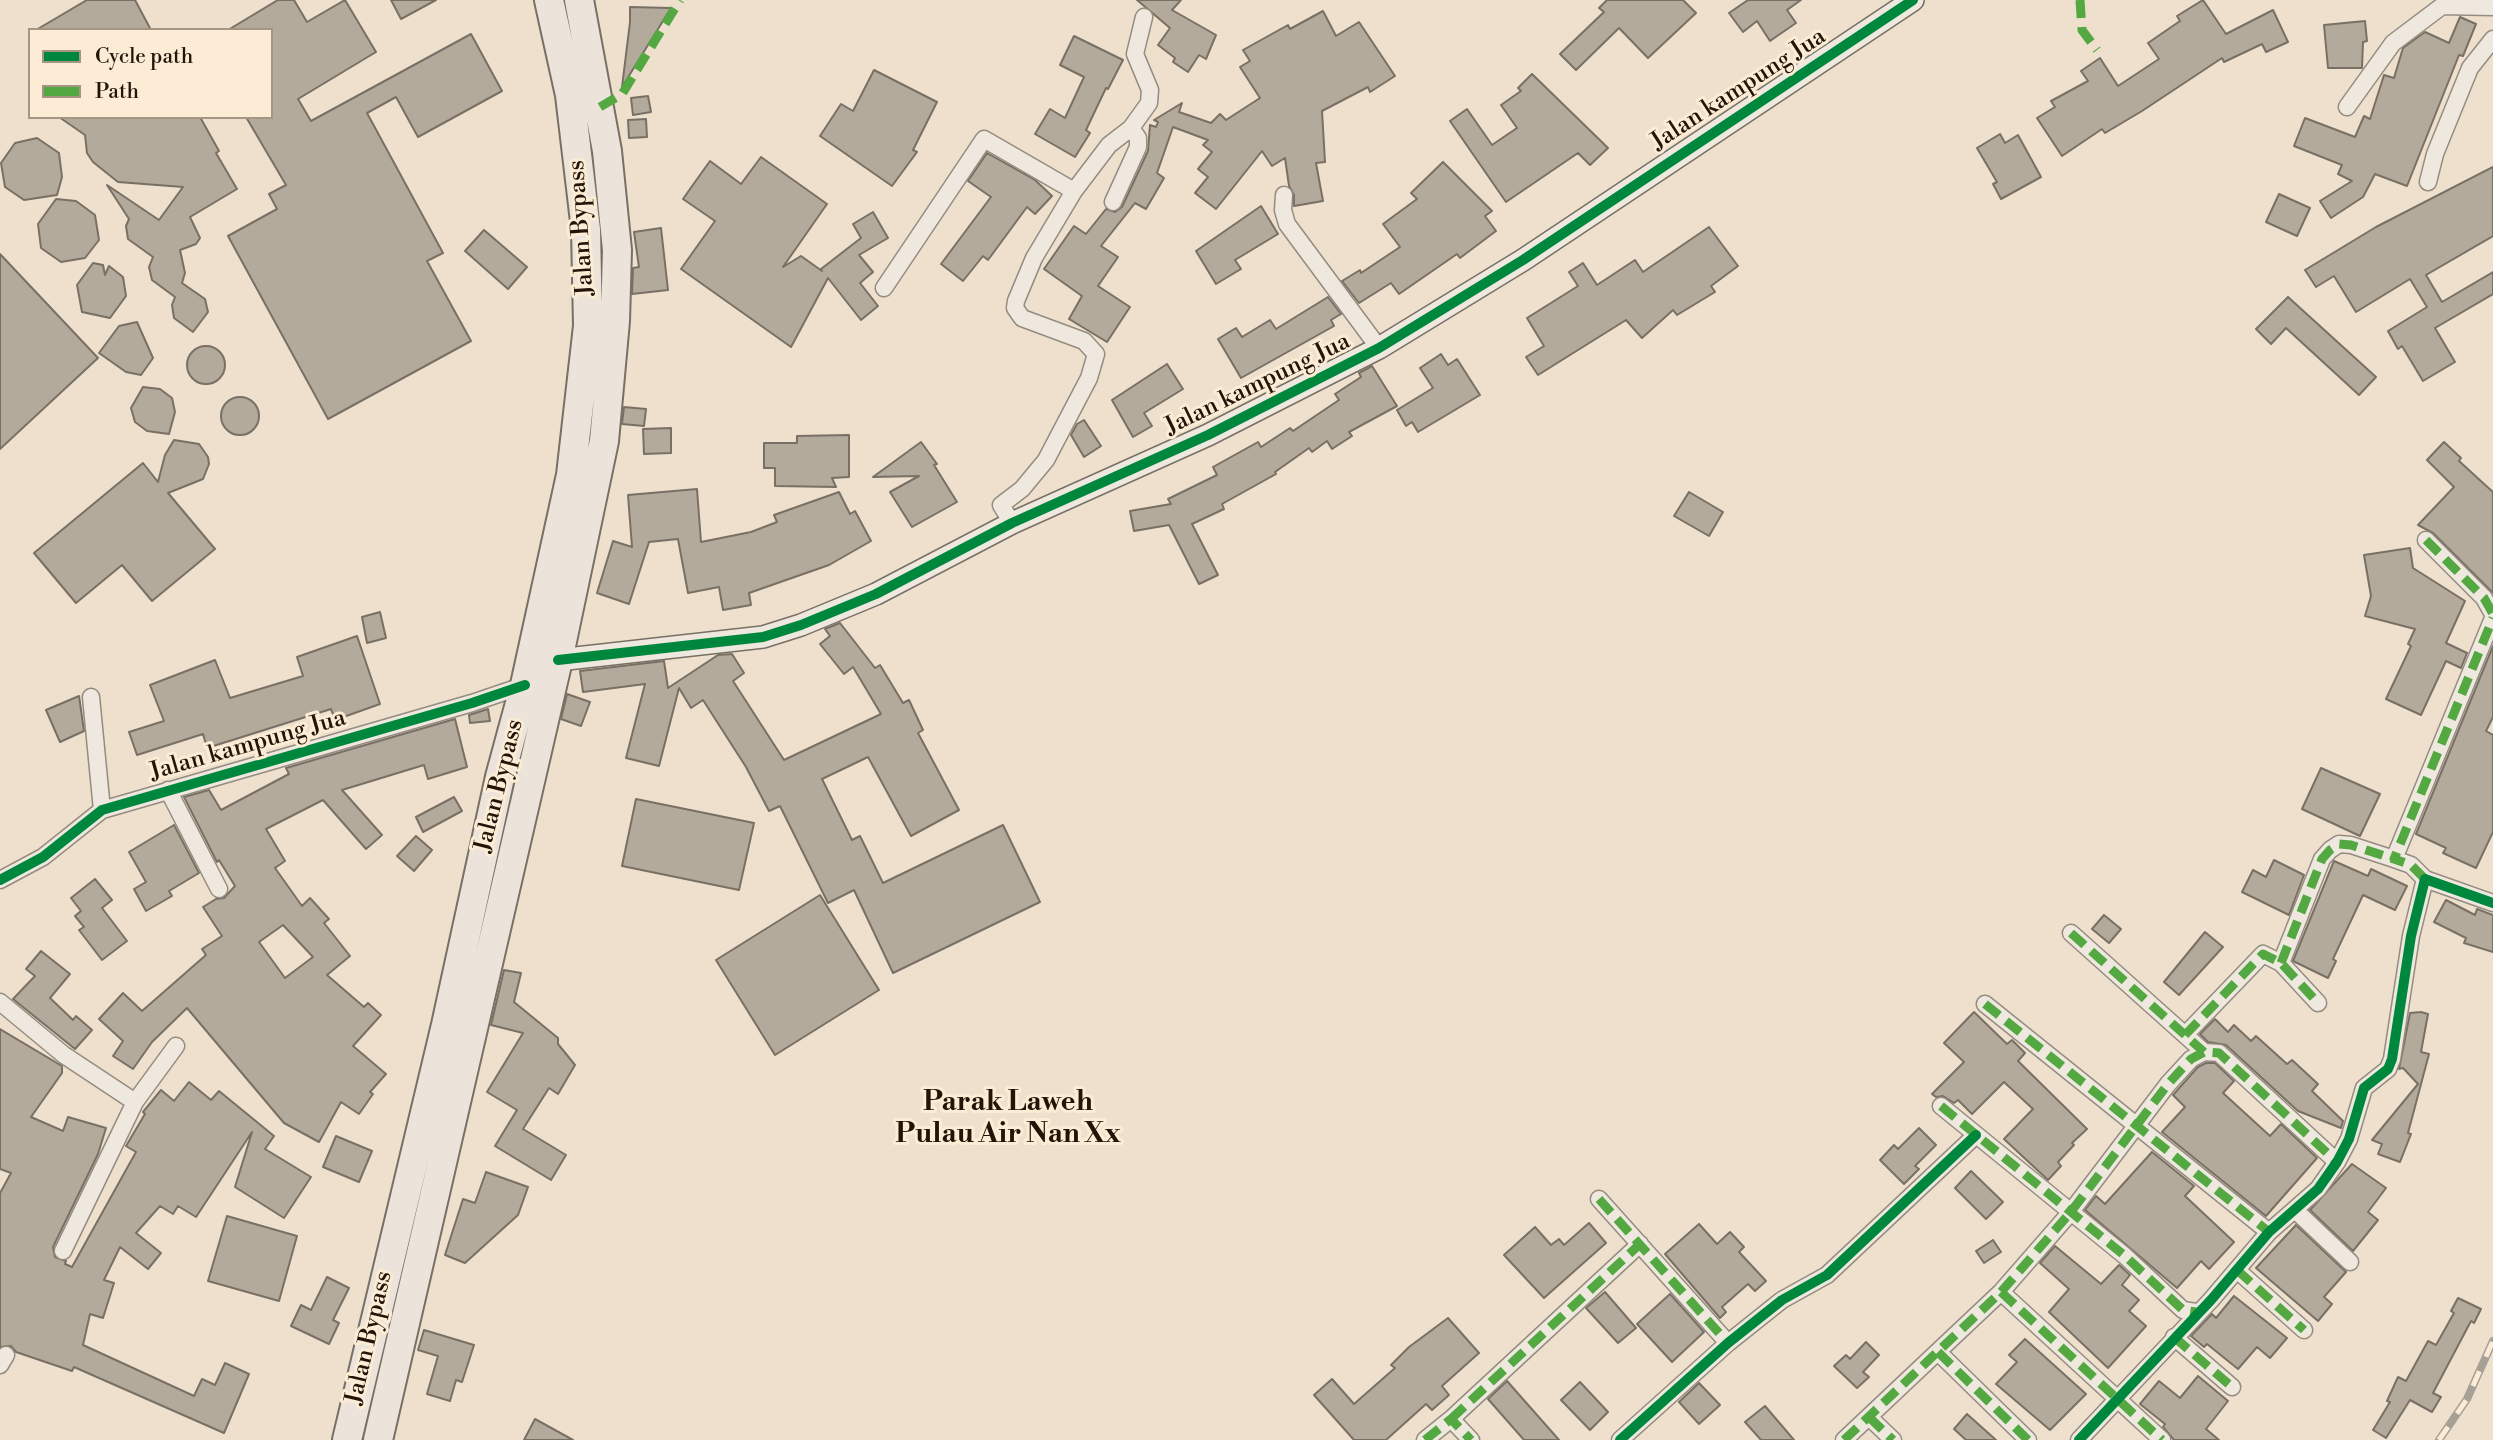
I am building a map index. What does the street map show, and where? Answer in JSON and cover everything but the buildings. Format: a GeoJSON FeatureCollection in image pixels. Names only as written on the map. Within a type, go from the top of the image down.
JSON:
{"type":"FeatureCollection","features":[{"type":"Feature","properties":{"kind":"highway","name":"Jalan Bypass"},"geometry":{"type":"LineString","coordinates":[[346,1440],[391,1242],[446,1025],[500,777],[525,685],[571,475],[588,326],[586,230],[570,95],[549,0]]}},
{"type":"Feature","properties":{"kind":"highway","name":"Jalan Bypass"},"geometry":{"type":"LineString","coordinates":[[378,1440],[558,660],[604,441],[615,321],[617,250],[607,151],[579,0]]}},
{"type":"Feature","properties":{"kind":"highway"},"geometry":{"type":"LineString","coordinates":[[570,95],[598,93]]}},
{"type":"Feature","properties":{"kind":"highway"},"geometry":{"type":"LineString","coordinates":[[391,1242],[424,1248]]}},
{"type":"Feature","properties":{"kind":"street","name":"Jalan kampung Jua"},"geometry":{"type":"LineString","coordinates":[[558,660],[763,637],[801,625],[876,594],[1012,523],[1208,435],[1379,348],[1524,260],[1913,0]]}},
{"type":"Feature","properties":{"kind":"street"},"geometry":{"type":"LineString","coordinates":[[2347,107],[2393,43],[2442,6],[2493,7]]}},
{"type":"Feature","properties":{"kind":"street"},"geometry":{"type":"LineString","coordinates":[[1012,523],[1001,505],[1036,476],[1077,402],[1096,361],[1096,354],[1084,341],[1038,326],[1022,318],[1015,308],[1034,258],[1074,191],[1109,145],[1144,114],[1151,96],[1135,54],[1144,17]]}},
{"type":"Feature","properties":{"kind":"street"},"geometry":{"type":"LineString","coordinates":[[2428,182],[2435,154],[2470,68],[2493,39]]}},
{"type":"Feature","properties":{"kind":"street"},"geometry":{"type":"LineString","coordinates":[[1113,202],[1138,148],[1138,138],[1131,128]]}},
{"type":"Feature","properties":{"kind":"street"},"geometry":{"type":"LineString","coordinates":[[884,288],[984,139],[1074,191]]}},
{"type":"Feature","properties":{"kind":"street"},"geometry":{"type":"LineString","coordinates":[[1284,195],[1283,210],[1287,223],[1379,348]]}},
{"type":"Feature","properties":{"kind":"street"},"geometry":{"type":"LineString","coordinates":[[2393,859],[2493,616],[2484,598],[2426,540]]}},
{"type":"Feature","properties":{"kind":"street","name":"Jalan kampung Jua"},"geometry":{"type":"LineString","coordinates":[[0,880],[43,857],[102,810],[472,704],[525,685]]}},
{"type":"Feature","properties":{"kind":"street"},"geometry":{"type":"LineString","coordinates":[[91,697],[102,810]]}},
{"type":"Feature","properties":{"kind":"street"},"geometry":{"type":"LineString","coordinates":[[168,790],[219,889]]}},
{"type":"Feature","properties":{"kind":"street"},"geometry":{"type":"LineString","coordinates":[[2281,963],[2322,859],[2330,849],[2339,844],[2351,845],[2410,865],[2425,879],[2492,900]]}},
{"type":"Feature","properties":{"kind":"street"},"geometry":{"type":"LineString","coordinates":[[2079,1440],[2269,1233],[2318,1189],[2337,1162],[2349,1139],[2364,1088],[2388,1069],[2392,1059],[2411,936],[2425,879]]}},
{"type":"Feature","properties":{"kind":"street"},"geometry":{"type":"LineString","coordinates":[[2071,933],[2204,1052]]}},
{"type":"Feature","properties":{"kind":"street"},"geometry":{"type":"LineString","coordinates":[[2185,1035],[2263,954],[2281,963],[2318,1003]]}},
{"type":"Feature","properties":{"kind":"street"},"geometry":{"type":"LineString","coordinates":[[0,1002],[64,1055],[135,1102]]}},
{"type":"Feature","properties":{"kind":"street"},"geometry":{"type":"LineString","coordinates":[[1985,1004],[2269,1233]]}},
{"type":"Feature","properties":{"kind":"street"},"geometry":{"type":"LineString","coordinates":[[63,1251],[135,1102],[176,1046]]}},
{"type":"Feature","properties":{"kind":"street"},"geometry":{"type":"LineString","coordinates":[[1844,1440],[2001,1293],[2070,1213],[2181,1067],[2204,1052],[2212,1051],[2225,1058],[2337,1162]]}},
{"type":"Feature","properties":{"kind":"street"},"geometry":{"type":"LineString","coordinates":[[1941,1105],[2125,1256],[2183,1310],[2196,1312]]}},
{"type":"Feature","properties":{"kind":"street"},"geometry":{"type":"LineString","coordinates":[[1620,1440],[1728,1343],[1782,1300],[1827,1275],[1976,1135]]}},
{"type":"Feature","properties":{"kind":"street"},"geometry":{"type":"LineString","coordinates":[[1599,1199],[1728,1343]]}},
{"type":"Feature","properties":{"kind":"street"},"geometry":{"type":"LineString","coordinates":[[2295,1210],[2350,1262]]}},
{"type":"Feature","properties":{"kind":"street"},"geometry":{"type":"LineString","coordinates":[[1425,1440],[1640,1244]]}},
{"type":"Feature","properties":{"kind":"street"},"geometry":{"type":"LineString","coordinates":[[2237,1270],[2304,1330]]}},
{"type":"Feature","properties":{"kind":"street"},"geometry":{"type":"LineString","coordinates":[[2001,1293],[2162,1440]]}},
{"type":"Feature","properties":{"kind":"street"},"geometry":{"type":"LineString","coordinates":[[2174,1337],[2232,1387]]}},
{"type":"Feature","properties":{"kind":"street"},"geometry":{"type":"LineString","coordinates":[[1938,1352],[2028,1440]]}},
{"type":"Feature","properties":{"kind":"street"},"geometry":{"type":"LineString","coordinates":[[1869,1417],[1893,1440]]}},
{"type":"Feature","properties":{"kind":"street"},"geometry":{"type":"LineString","coordinates":[[1451,1419],[1471,1440]]}},
{"type":"Feature","properties":{"kind":"railway"},"geometry":{"type":"LineString","coordinates":[[2439,1440],[2467,1399],[2493,1341]]}},
{"type":"Feature","properties":{"kind":"marked path"},"geometry":{"type":"LineString","coordinates":[[600,107],[622,94],[680,0]]}},
{"type":"Feature","properties":{"kind":"marked path"},"geometry":{"type":"LineString","coordinates":[[2080,0],[2082,30],[2097,50]]}},
{"type":"Feature","properties":{"kind":"marked path"},"geometry":{"type":"LineString","coordinates":[[2426,540],[2484,598],[2493,614]]}},
{"type":"Feature","properties":{"kind":"marked path"},"geometry":{"type":"LineString","coordinates":[[2425,879],[2411,865],[2394,859],[2493,618]]}},
{"type":"Feature","properties":{"kind":"marked path"},"geometry":{"type":"LineString","coordinates":[[2281,963],[2322,859],[2330,850],[2339,844],[2351,845],[2394,859]]}},
{"type":"Feature","properties":{"kind":"marked path"},"geometry":{"type":"LineString","coordinates":[[2071,933],[2204,1052]]}},
{"type":"Feature","properties":{"kind":"marked path"},"geometry":{"type":"LineString","coordinates":[[2185,1035],[2263,954],[2281,963],[2318,1003]]}},
{"type":"Feature","properties":{"kind":"marked path"},"geometry":{"type":"LineString","coordinates":[[1985,1004],[2269,1232]]}},
{"type":"Feature","properties":{"kind":"marked path"},"geometry":{"type":"LineString","coordinates":[[1844,1440],[2001,1292],[2070,1213],[2168,1084],[2191,1059],[2204,1052],[2219,1053],[2337,1162]]}},
{"type":"Feature","properties":{"kind":"marked path"},"geometry":{"type":"LineString","coordinates":[[1941,1106],[2125,1256],[2183,1310],[2196,1312]]}},
{"type":"Feature","properties":{"kind":"marked path"},"geometry":{"type":"LineString","coordinates":[[1599,1199],[1728,1343]]}},
{"type":"Feature","properties":{"kind":"marked path"},"geometry":{"type":"LineString","coordinates":[[1451,1419],[1640,1244]]}},
{"type":"Feature","properties":{"kind":"marked path"},"geometry":{"type":"LineString","coordinates":[[2237,1270],[2304,1330]]}},
{"type":"Feature","properties":{"kind":"marked path"},"geometry":{"type":"LineString","coordinates":[[2001,1292],[2162,1440]]}},
{"type":"Feature","properties":{"kind":"marked path"},"geometry":{"type":"LineString","coordinates":[[2174,1337],[2232,1387]]}},
{"type":"Feature","properties":{"kind":"marked path"},"geometry":{"type":"LineString","coordinates":[[1938,1352],[2028,1440]]}},
{"type":"Feature","properties":{"kind":"marked path"},"geometry":{"type":"LineString","coordinates":[[1869,1417],[1893,1440]]}},
{"type":"Feature","properties":{"kind":"marked path"},"geometry":{"type":"LineString","coordinates":[[1425,1440],[1451,1419],[1471,1440]]}},
{"type":"Feature","properties":{"kind":"cycle path"},"geometry":{"type":"LineString","coordinates":[[558,660],[763,637],[801,625],[876,594],[1012,523],[1208,435],[1379,348],[1523,260],[1913,0]]}},
{"type":"Feature","properties":{"kind":"cycle path"},"geometry":{"type":"LineString","coordinates":[[0,880],[43,857],[102,810],[472,703],[525,685]]}},
{"type":"Feature","properties":{"kind":"cycle path"},"geometry":{"type":"LineString","coordinates":[[2079,1440],[2211,1300],[2269,1232],[2318,1189],[2337,1162],[2349,1139],[2364,1088],[2388,1069],[2392,1059],[2411,936],[2425,879],[2493,903]]}},
{"type":"Feature","properties":{"kind":"cycle path"},"geometry":{"type":"LineString","coordinates":[[1620,1440],[1728,1343],[1782,1300],[1827,1275],[1976,1135]]}},
{"type":"Feature","properties":{"kind":"district","name":"Parak Laweh Pulau Air Nan Xx"},"geometry":{"type":"Point","coordinates":[1008,1119]}}]}
